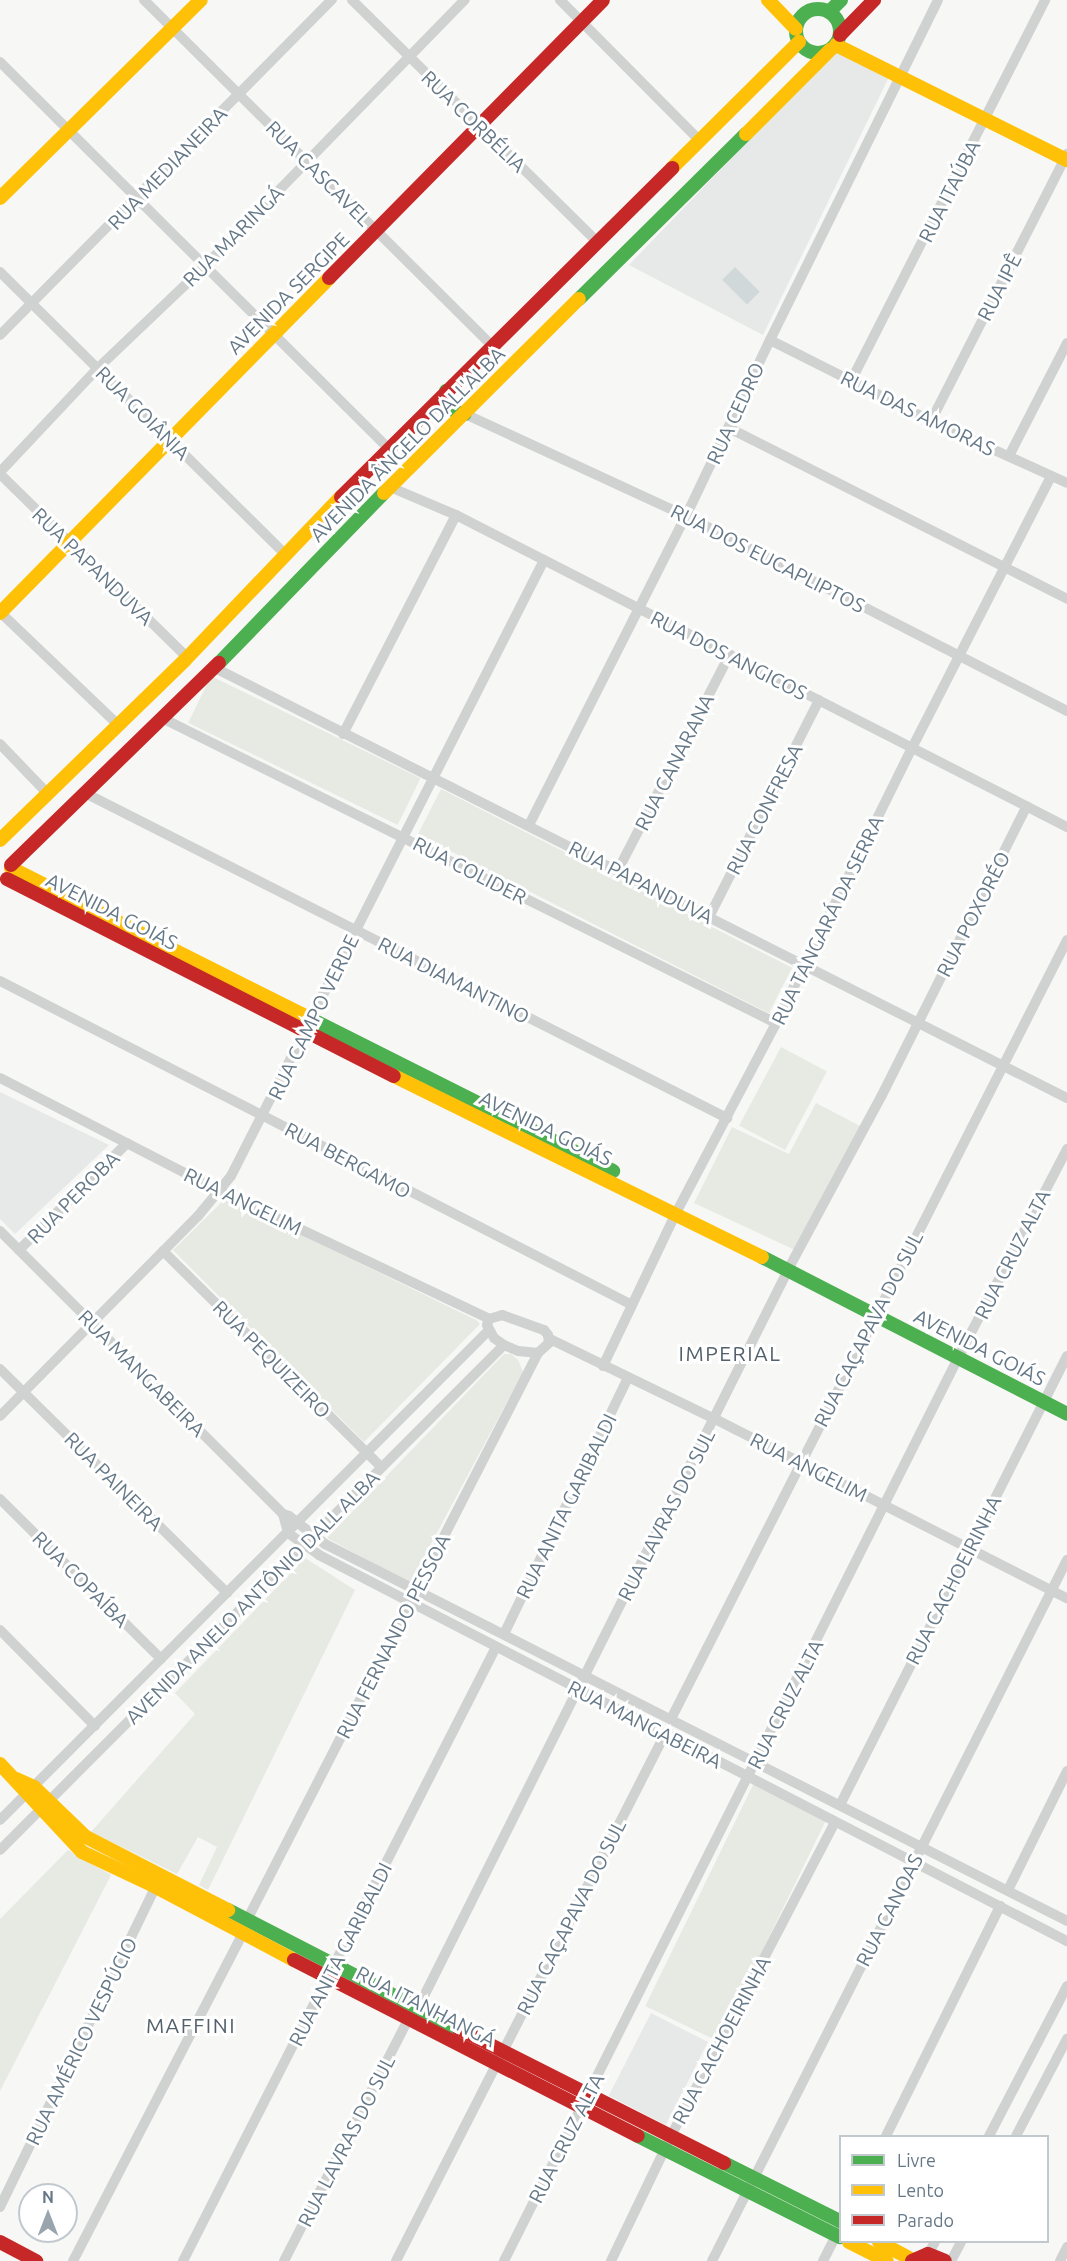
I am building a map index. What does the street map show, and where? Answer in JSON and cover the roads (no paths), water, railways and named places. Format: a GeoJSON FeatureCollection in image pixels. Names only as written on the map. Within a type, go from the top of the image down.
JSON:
{"type":"FeatureCollection","features":[{"type":"Feature","properties":{"kind":"street","name":"RUA CASCAVEL"},"geometry":{"type":"LineString","coordinates":[[144,0],[493,347]]}},
{"type":"Feature","properties":{"kind":"street"},"geometry":{"type":"LineString","coordinates":[[0,198],[201,0]]}},
{"type":"Feature","properties":{"kind":"street","name":"RUA MEDIANEIRA"},"geometry":{"type":"LineString","coordinates":[[0,335],[138,199],[332,0]]}},
{"type":"Feature","properties":{"kind":"street","name":"RUA CORBÉLIA"},"geometry":{"type":"LineString","coordinates":[[352,0],[596,241]]}},
{"type":"Feature","properties":{"kind":"street","name":"RUA MARINGÁ"},"geometry":{"type":"LineString","coordinates":[[0,473],[98,368],[205,266],[465,0]]}},
{"type":"Feature","properties":{"kind":"street"},"geometry":{"type":"LineString","coordinates":[[560,0],[698,139]]}},
{"type":"Feature","properties":{"kind":"street","name":"AVENIDA SERGIPE"},"geometry":{"type":"LineString","coordinates":[[0,612],[481,127],[603,0]]}},
{"type":"Feature","properties":{"kind":"street"},"geometry":{"type":"LineString","coordinates":[[768,0],[811,52],[835,43],[985,120],[1066,158]]}},
{"type":"Feature","properties":{"kind":"street"},"geometry":{"type":"LineString","coordinates":[[799,0],[810,10]]}},
{"type":"Feature","properties":{"kind":"street"},"geometry":{"type":"LineString","coordinates":[[829,12],[841,0]]}},
{"type":"Feature","properties":{"kind":"street","name":"AVENIDA ÂNGELO DALL'ALBA"},"geometry":{"type":"LineString","coordinates":[[7,874],[85,793],[164,719],[390,487],[835,43],[874,0]]}},
{"type":"Feature","properties":{"kind":"street","name":"RUA CEDRO"},"geometry":{"type":"LineString","coordinates":[[529,825],[686,516],[938,0]]}},
{"type":"Feature","properties":{"kind":"street","name":"RUA ITAÚBA"},"geometry":{"type":"LineString","coordinates":[[851,381],[1046,0]]}},
{"type":"Feature","properties":{"kind":"street"},"geometry":{"type":"LineString","coordinates":[[798,35],[798,21],[810,10],[820,8],[839,21],[835,43]]}},
{"type":"Feature","properties":{"kind":"street","name":"AVENIDA ÂNGELO DALL'ALBA"},"geometry":{"type":"LineString","coordinates":[[0,840],[187,657],[388,448],[520,320],[798,35]]}},
{"type":"Feature","properties":{"kind":"street"},"geometry":{"type":"LineString","coordinates":[[0,62],[388,448]]}},
{"type":"Feature","properties":{"kind":"street","name":"RUA IPÊ"},"geometry":{"type":"LineString","coordinates":[[931,421],[1066,158]]}},
{"type":"Feature","properties":{"kind":"street","name":"RUA GOIÂNIA"},"geometry":{"type":"LineString","coordinates":[[0,272],[285,554]]}},
{"type":"Feature","properties":{"kind":"street"},"geometry":{"type":"LineString","coordinates":[[520,320],[532,324],[537,332],[537,341]]}},
{"type":"Feature","properties":{"kind":"street","name":"RUA DAS AMORAS"},"geometry":{"type":"LineString","coordinates":[[770,340],[931,421],[1067,483]]}},
{"type":"Feature","properties":{"kind":"street"},"geometry":{"type":"LineString","coordinates":[[1009,456],[1067,343]]}},
{"type":"Feature","properties":{"kind":"street"},"geometry":{"type":"LineString","coordinates":[[446,391],[452,408],[465,414]]}},
{"type":"Feature","properties":{"kind":"street","name":"RUA DOS EUCAPLIPTOS"},"geometry":{"type":"LineString","coordinates":[[465,414],[686,516],[1067,711]]}},
{"type":"Feature","properties":{"kind":"street"},"geometry":{"type":"LineString","coordinates":[[729,428],[1067,599]]}},
{"type":"Feature","properties":{"kind":"street","name":"RUA PAPANDUVA"},"geometry":{"type":"LineString","coordinates":[[0,473],[187,657]]}},
{"type":"Feature","properties":{"kind":"street","name":"RUA TANGARÁ DA SERRA"},"geometry":{"type":"LineString","coordinates":[[603,1366],[678,1209],[776,1023],[912,748],[1051,476]]}},
{"type":"Feature","properties":{"kind":"street","name":"RUA DOS ANGICOS"},"geometry":{"type":"LineString","coordinates":[[390,487],[456,515],[1067,826]]}},
{"type":"Feature","properties":{"kind":"street"},"geometry":{"type":"LineString","coordinates":[[343,734],[456,515]]}},
{"type":"Feature","properties":{"kind":"street","name":"RUA CAMPO VERDE"},"geometry":{"type":"LineString","coordinates":[[0,1416],[163,1251],[220,1191],[231,1176],[264,1116],[544,560]]}},
{"type":"Feature","properties":{"kind":"street"},"geometry":{"type":"LineString","coordinates":[[0,612],[117,724]]}},
{"type":"Feature","properties":{"kind":"street","name":"RUA CANARANA"},"geometry":{"type":"LineString","coordinates":[[618,870],[730,654]]}},
{"type":"Feature","properties":{"kind":"street","name":"RUA PAPANDUVA"},"geometry":{"type":"LineString","coordinates":[[213,667],[1067,1098]]}},
{"type":"Feature","properties":{"kind":"street"},"geometry":{"type":"LineString","coordinates":[[154,690],[152,708],[164,719]]}},
{"type":"Feature","properties":{"kind":"street","name":"RUA CONFRESA"},"geometry":{"type":"LineString","coordinates":[[709,917],[819,700]]}},
{"type":"Feature","properties":{"kind":"street","name":"RUA COLIDER"},"geometry":{"type":"LineString","coordinates":[[164,719],[776,1023]]}},
{"type":"Feature","properties":{"kind":"street"},"geometry":{"type":"LineString","coordinates":[[0,744],[47,793]]}},
{"type":"Feature","properties":{"kind":"street","name":"RUA DIAMANTINO"},"geometry":{"type":"LineString","coordinates":[[85,793],[727,1118]]}},
{"type":"Feature","properties":{"kind":"street","name":"RUA POXORÉO"},"geometry":{"type":"LineString","coordinates":[[918,1022],[1027,806]]}},
{"type":"Feature","properties":{"kind":"street"},"geometry":{"type":"LineString","coordinates":[[0,850],[7,874]]}},
{"type":"Feature","properties":{"kind":"street","name":"AVENIDA GOIÁS"},"geometry":{"type":"LineString","coordinates":[[7,874],[678,1209],[1046,1398],[1067,1414]]}},
{"type":"Feature","properties":{"kind":"street","name":"RUA CAÇAPAVA DO SUL"},"geometry":{"type":"LineString","coordinates":[[671,1719],[966,1136],[1005,1066],[1067,940]]}},
{"type":"Feature","properties":{"kind":"street","name":"RUA BERGAMO"},"geometry":{"type":"LineString","coordinates":[[0,981],[632,1305]]}},
{"type":"Feature","properties":{"kind":"street","name":"RUA LAVRAS DO SUL"},"geometry":{"type":"LineString","coordinates":[[417,2008],[789,1268],[918,1022]]}},
{"type":"Feature","properties":{"kind":"street","name":"RUA ANGELIM"},"geometry":{"type":"LineString","coordinates":[[0,1077],[220,1191],[489,1319],[502,1315],[544,1330],[550,1339],[715,1419],[1067,1598]]}},
{"type":"Feature","properties":{"kind":"street","name":"RUA PEROBA"},"geometry":{"type":"LineString","coordinates":[[19,1250],[127,1143]]}},
{"type":"Feature","properties":{"kind":"street","name":"RUA CRUZ ALTA"},"geometry":{"type":"LineString","coordinates":[[504,2261],[960,1354],[1067,1149]]}},
{"type":"Feature","properties":{"kind":"street","name":"RUA MANGABEIRA"},"geometry":{"type":"LineString","coordinates":[[0,1231],[283,1514],[289,1516],[325,1544],[1067,1921]]}},
{"type":"Feature","properties":{"kind":"street","name":"RUA PEQUIZEIRO"},"geometry":{"type":"LineString","coordinates":[[163,1251],[381,1467]]}},
{"type":"Feature","properties":{"kind":"street"},"geometry":{"type":"LineString","coordinates":[[489,1319],[489,1330],[504,1345],[518,1351],[538,1353]]}},
{"type":"Feature","properties":{"kind":"street"},"geometry":{"type":"LineString","coordinates":[[0,1820],[489,1330]]}},
{"type":"Feature","properties":{"kind":"street","name":"RUA FERNANDO PESSOA"},"geometry":{"type":"LineString","coordinates":[[73,2261],[538,1353],[550,1339]]}},
{"type":"Feature","properties":{"kind":"street","name":"AVENIDA ANELO ANTÔNIO DALL ALBA"},"geometry":{"type":"LineString","coordinates":[[0,1850],[504,1345]]}},
{"type":"Feature","properties":{"kind":"street","name":"RUA CACHOEIRINHA"},"geometry":{"type":"LineString","coordinates":[[840,1805],[1067,1356]]}},
{"type":"Feature","properties":{"kind":"street","name":"RUA PAINEIRA"},"geometry":{"type":"LineString","coordinates":[[0,1369],[227,1593]]}},
{"type":"Feature","properties":{"kind":"street","name":"RUA ANITA GARIBALDI"},"geometry":{"type":"LineString","coordinates":[[504,1634],[628,1378]]}},
{"type":"Feature","properties":{"kind":"street","name":"AVENIDA GOIÁS"},"geometry":{"type":"LineString","coordinates":[[1046,1398],[1067,1404]]}},
{"type":"Feature","properties":{"kind":"street","name":"RUA COPAÍBA"},"geometry":{"type":"LineString","coordinates":[[0,1499],[161,1659]]}},
{"type":"Feature","properties":{"kind":"street"},"geometry":{"type":"LineString","coordinates":[[283,1514],[288,1533]]}},
{"type":"Feature","properties":{"kind":"street","name":"RUA MANGABEIRA"},"geometry":{"type":"LineString","coordinates":[[288,1533],[303,1546],[410,1604],[1067,1941]]}},
{"type":"Feature","properties":{"kind":"street","name":"RUA CANOAS"},"geometry":{"type":"LineString","coordinates":[[712,2261],[1067,1560]]}},
{"type":"Feature","properties":{"kind":"street"},"geometry":{"type":"LineString","coordinates":[[0,1630],[94,1726]]}},
{"type":"Feature","properties":{"kind":"street","name":"RUA ANITA GARIBALDI"},"geometry":{"type":"LineString","coordinates":[[183,2261],[496,1647]]}},
{"type":"Feature","properties":{"kind":"street","name":"RUA CAÇAPAVA DO SUL"},"geometry":{"type":"LineString","coordinates":[[396,2261],[665,1734]]}},
{"type":"Feature","properties":{"kind":"street","name":"RUA ITANHANGÁ"},"geometry":{"type":"LineString","coordinates":[[0,1764],[45,1805],[82,1852],[159,1881],[245,1926],[328,1977],[408,2020],[747,2191],[839,2233]]}},
{"type":"Feature","properties":{"kind":"street"},"geometry":{"type":"LineString","coordinates":[[1008,1890],[1067,1771]]}},
{"type":"Feature","properties":{"kind":"street","name":"RUA CACHOEIRINHA"},"geometry":{"type":"LineString","coordinates":[[610,2261],[672,2134],[835,1822]]}},
{"type":"Feature","properties":{"kind":"street","name":"RUA AMÉRICO VESPÚCIO"},"geometry":{"type":"LineString","coordinates":[[0,2206],[159,1881]]}},
{"type":"Feature","properties":{"kind":"street"},"geometry":{"type":"LineString","coordinates":[[886,2135],[1000,1906]]}},
{"type":"Feature","properties":{"kind":"street","name":"RUA ITANHANGÁ"},"geometry":{"type":"LineString","coordinates":[[245,1926],[335,1964],[417,2008],[589,2092],[839,2220]]}},
{"type":"Feature","properties":{"kind":"street"},"geometry":{"type":"LineString","coordinates":[[990,2135],[1067,1986]]}},
{"type":"Feature","properties":{"kind":"street","name":"RUA LAVRAS DO SUL"},"geometry":{"type":"LineString","coordinates":[[284,2261],[408,2020]]}},
{"type":"Feature","properties":{"kind":"street"},"geometry":{"type":"LineString","coordinates":[[1017,2135],[1067,2039]]}},
{"type":"Feature","properties":{"kind":"street"},"geometry":{"type":"LineString","coordinates":[[823,2261],[839,2233]]}},
{"type":"Feature","properties":{"kind":"street"},"geometry":{"type":"LineString","coordinates":[[0,2242],[36,2261]]}},
{"type":"Feature","properties":{"kind":"street"},"geometry":{"type":"LineString","coordinates":[[853,2243],[887,2261]]}},
{"type":"Feature","properties":{"kind":"street"},"geometry":{"type":"LineString","coordinates":[[882,2243],[912,2260],[931,2248],[945,2261]]}},
{"type":"Feature","properties":{"kind":"street"},"geometry":{"type":"LineString","coordinates":[[951,2261],[960,2243]]}},
{"type":"Feature","properties":{"kind":"street"},"geometry":{"type":"LineString","coordinates":[[1060,2261],[1067,2247]]}},
{"type":"Feature","properties":{"kind":"district","name":"IMPERIAL"},"geometry":{"type":"Point","coordinates":[730,1353]}},
{"type":"Feature","properties":{"kind":"district","name":"MAFFINI"},"geometry":{"type":"Point","coordinates":[191,2025]}}]}
